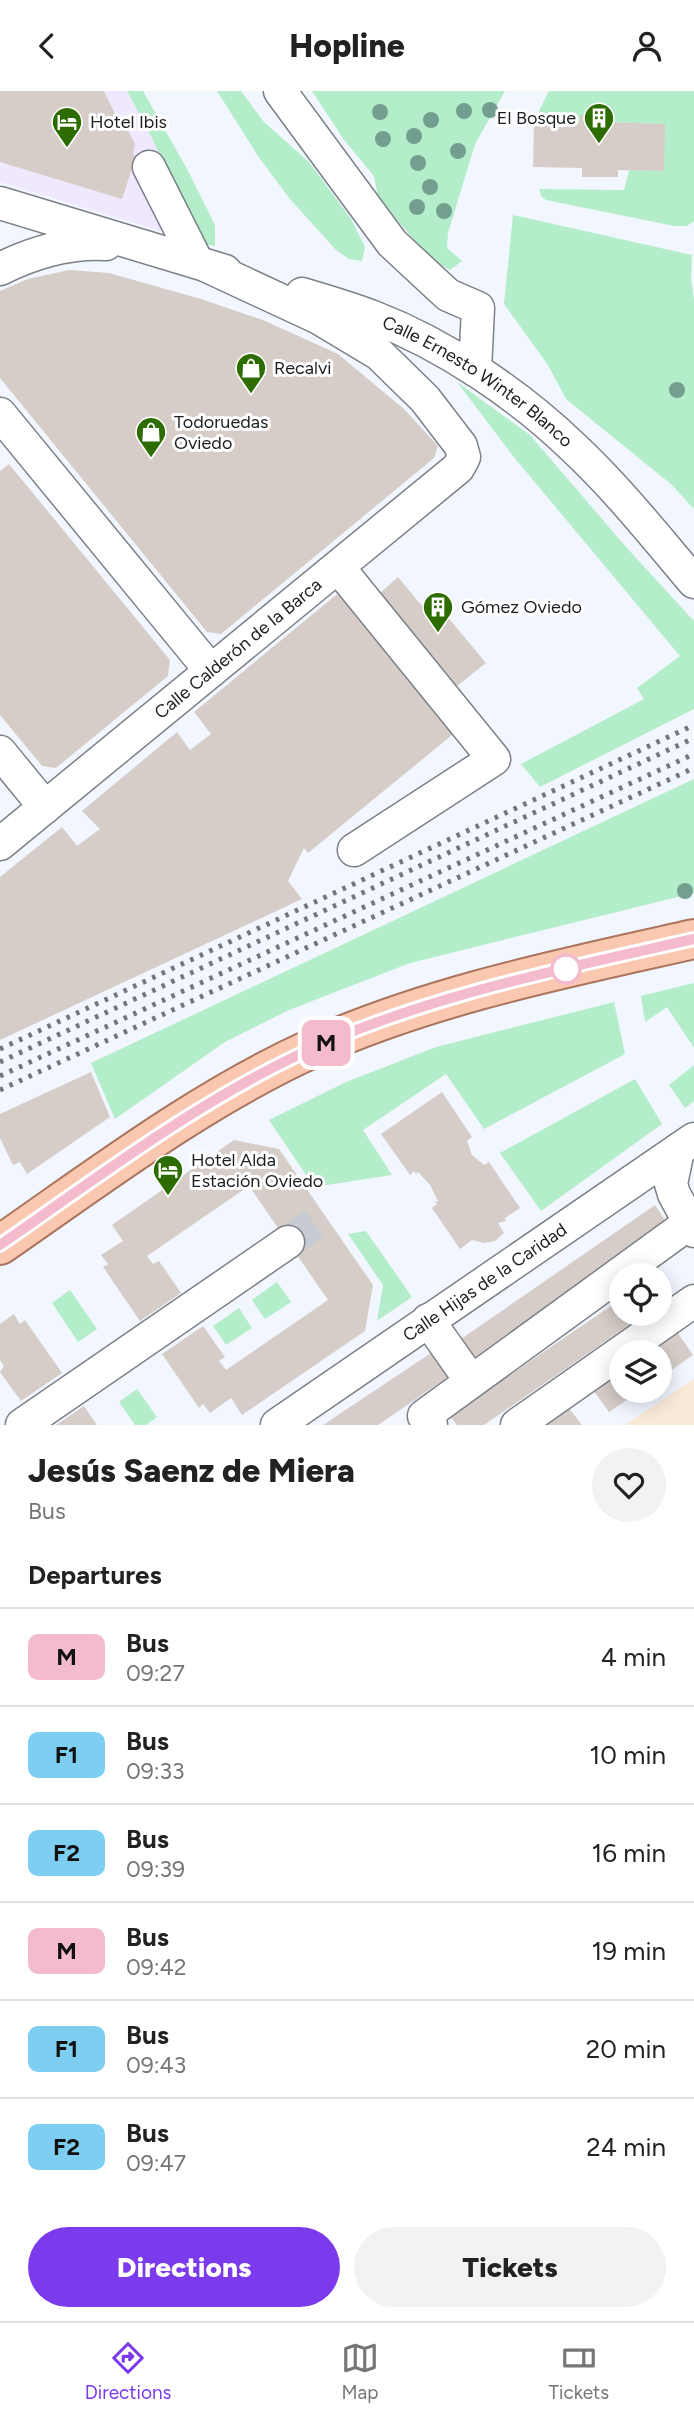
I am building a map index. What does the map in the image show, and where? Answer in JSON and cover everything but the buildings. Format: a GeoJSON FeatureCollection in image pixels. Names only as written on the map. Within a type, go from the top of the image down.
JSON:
{"type":"FeatureCollection","features":[{"type":"Feature","properties":{"kind":"main road"},"geometry":{"type":"LineString","coordinates":[[2,1240],[185,1118],[313,1048],[422,1006],[694,939]]}},
{"type":"Feature","properties":{"kind":"street"},"geometry":{"type":"LineString","coordinates":[[280,91],[392,243],[448,295],[478,308],[475,370]]}},
{"type":"Feature","properties":{"kind":"street"},"geometry":{"type":"LineString","coordinates":[[149,167],[202,264]]}},
{"type":"Feature","properties":{"kind":"street","name":"Calle Ernesto Winter Blanco"},"geometry":{"type":"LineString","coordinates":[[0,203],[202,264],[319,318],[379,354],[425,399],[461,446]]}},
{"type":"Feature","properties":{"kind":"street"},"geometry":{"type":"LineString","coordinates":[[0,269],[52,248],[86,243],[142,246]]}},
{"type":"Feature","properties":{"kind":"street","name":"Calle Ernesto Winter Blanco"},"geometry":{"type":"LineString","coordinates":[[202,264],[259,270],[374,317],[475,370],[520,402],[573,447],[617,492],[694,582]]}},
{"type":"Feature","properties":{"kind":"street"},"geometry":{"type":"LineString","coordinates":[[0,414],[211,671]]}},
{"type":"Feature","properties":{"kind":"street","name":"Calle Calderón de la Barca"},"geometry":{"type":"LineString","coordinates":[[0,843],[458,468],[464,457],[461,446]]}},
{"type":"Feature","properties":{"kind":"street"},"geometry":{"type":"LineString","coordinates":[[338,567],[494,759],[354,850]]}},
{"type":"Feature","properties":{"kind":"street"},"geometry":{"type":"LineString","coordinates":[[0,752],[45,807]]}},
{"type":"Feature","properties":{"kind":"street"},"geometry":{"type":"LineString","coordinates":[[422,1422],[471,1381],[692,1226],[671,1184],[686,1145]]}},
{"type":"Feature","properties":{"kind":"street","name":"Calle Hijas de la Caridad"},"geometry":{"type":"LineString","coordinates":[[276,1425],[686,1145]]}},
{"type":"Feature","properties":{"kind":"street"},"geometry":{"type":"LineString","coordinates":[[22,1425],[288,1243]]}},
{"type":"Feature","properties":{"kind":"street"},"geometry":{"type":"LineString","coordinates":[[517,1425],[694,1301]]}},
{"type":"Feature","properties":{"kind":"street"},"geometry":{"type":"LineString","coordinates":[[428,1320],[471,1381]]}},
{"type":"Feature","properties":{"kind":"shaded area"},"geometry":{"type":"Polygon","coordinates":[[[0,91],[127,91],[152,138],[200,243],[0,182],[0,91]]]}},
{"type":"Feature","properties":{"kind":"shaded area"},"geometry":{"type":"Polygon","coordinates":[[[694,1379],[694,1425],[625,1425],[658,1403],[672,1403],[672,1394],[694,1379]]]}},
{"type":"Feature","properties":{"kind":"green space"},"geometry":{"type":"Polygon","coordinates":[[[127,91],[143,91],[215,225],[215,246],[200,243],[152,138],[127,91]]]}},
{"type":"Feature","properties":{"kind":"green space"},"geometry":{"type":"Polygon","coordinates":[[[217,91],[241,91],[264,122],[309,162],[351,219],[365,247],[362,261],[349,259],[336,250],[289,198],[258,156],[217,91]]]}},
{"type":"Feature","properties":{"kind":"green space"},"geometry":{"type":"Polygon","coordinates":[[[312,91],[505,91],[475,144],[448,233],[447,248],[462,261],[450,270],[430,259],[378,197],[374,176],[344,140],[312,91]]]}},
{"type":"Feature","properties":{"kind":"green space"},"geometry":{"type":"Polygon","coordinates":[[[549,91],[694,91],[694,221],[687,226],[674,226],[546,200],[541,196],[539,189],[624,190],[629,170],[664,171],[664,124],[603,122],[603,115],[580,115],[580,121],[534,121],[549,91]]]}},
{"type":"Feature","properties":{"kind":"green space"},"geometry":{"type":"Polygon","coordinates":[[[513,215],[692,255],[694,509],[672,485],[566,399],[548,365],[504,304],[513,215]]]}},
{"type":"Feature","properties":{"kind":"green space"},"geometry":{"type":"Polygon","coordinates":[[[457,382],[530,435],[694,621],[694,709],[540,787],[521,764],[644,699],[637,688],[680,656],[513,456],[457,382]]]}},
{"type":"Feature","properties":{"kind":"green space"},"geometry":{"type":"Polygon","coordinates":[[[694,779],[694,893],[410,963],[289,1010],[225,1042],[115,1119],[91,1063],[694,779]]]}},
{"type":"Feature","properties":{"kind":"green space"},"geometry":{"type":"Polygon","coordinates":[[[694,983],[694,1048],[667,1007],[645,1022],[641,996],[694,983]]]}},
{"type":"Feature","properties":{"kind":"green space"},"geometry":{"type":"Polygon","coordinates":[[[614,1002],[625,1054],[484,1129],[446,1074],[363,1130],[392,1175],[314,1187],[269,1120],[346,1082],[436,1047],[614,1002]]]}},
{"type":"Feature","properties":{"kind":"green space"},"geometry":{"type":"Polygon","coordinates":[[[694,1065],[694,1101],[685,1108],[669,1085],[694,1065]]]}},
{"type":"Feature","properties":{"kind":"green space"},"geometry":{"type":"Polygon","coordinates":[[[635,1079],[662,1124],[541,1211],[500,1153],[635,1079]]]}},
{"type":"Feature","properties":{"kind":"green space"},"geometry":{"type":"Polygon","coordinates":[[[366,1231],[412,1297],[377,1321],[383,1285],[348,1234],[366,1231]]]}},
{"type":"Feature","properties":{"kind":"green space"},"geometry":{"type":"Polygon","coordinates":[[[277,1282],[291,1302],[265,1319],[252,1300],[277,1282]]]}},
{"type":"Feature","properties":{"kind":"green space"},"geometry":{"type":"Polygon","coordinates":[[[70,1290],[97,1329],[78,1342],[52,1303],[70,1290]]]}},
{"type":"Feature","properties":{"kind":"green space"},"geometry":{"type":"Polygon","coordinates":[[[239,1308],[252,1328],[226,1345],[213,1326],[239,1308]]]}},
{"type":"Feature","properties":{"kind":"green space"},"geometry":{"type":"Polygon","coordinates":[[[137,1389],[157,1417],[146,1425],[135,1425],[119,1402],[137,1389]]]}},
{"type":"Feature","properties":{"kind":"tunnel"},"geometry":{"type":"LineString","coordinates":[[288,1242],[325,1216]]}},
{"type":"Feature","properties":{"kind":"railway"},"geometry":{"type":"LineString","coordinates":[[0,1049],[694,725]]}},
{"type":"Feature","properties":{"kind":"railway"},"geometry":{"type":"LineString","coordinates":[[0,1062],[694,738]]}},
{"type":"Feature","properties":{"kind":"railway"},"geometry":{"type":"LineString","coordinates":[[0,1076],[694,754]]}},
{"type":"Feature","properties":{"kind":"railway"},"geometry":{"type":"LineString","coordinates":[[0,1090],[694,768]]}},
{"type":"Feature","properties":{"kind":"bus line","name":"M"},"geometry":{"type":"LineString","coordinates":[[0,1245],[185,1118],[313,1048],[422,1006],[604,959],[694,939]]}},
{"type":"Feature","properties":{"kind":"place","name":"El Bosque"},"geometry":{"type":"Point","coordinates":[599,145]}},
{"type":"Feature","properties":{"kind":"place","name":"Hotel Ibis"},"geometry":{"type":"Point","coordinates":[67,149]}},
{"type":"Feature","properties":{"kind":"place","name":"Recalvi"},"geometry":{"type":"Point","coordinates":[251,395]}},
{"type":"Feature","properties":{"kind":"place","name":"Todoruedas Oviedo"},"geometry":{"type":"Point","coordinates":[151,459]}},
{"type":"Feature","properties":{"kind":"place","name":"Gómez Oviedo"},"geometry":{"type":"Point","coordinates":[438,634]}},
{"type":"Feature","properties":{"kind":"place","name":"Hotel Alda Estación Oviedo"},"geometry":{"type":"Point","coordinates":[168,1197]}}]}
